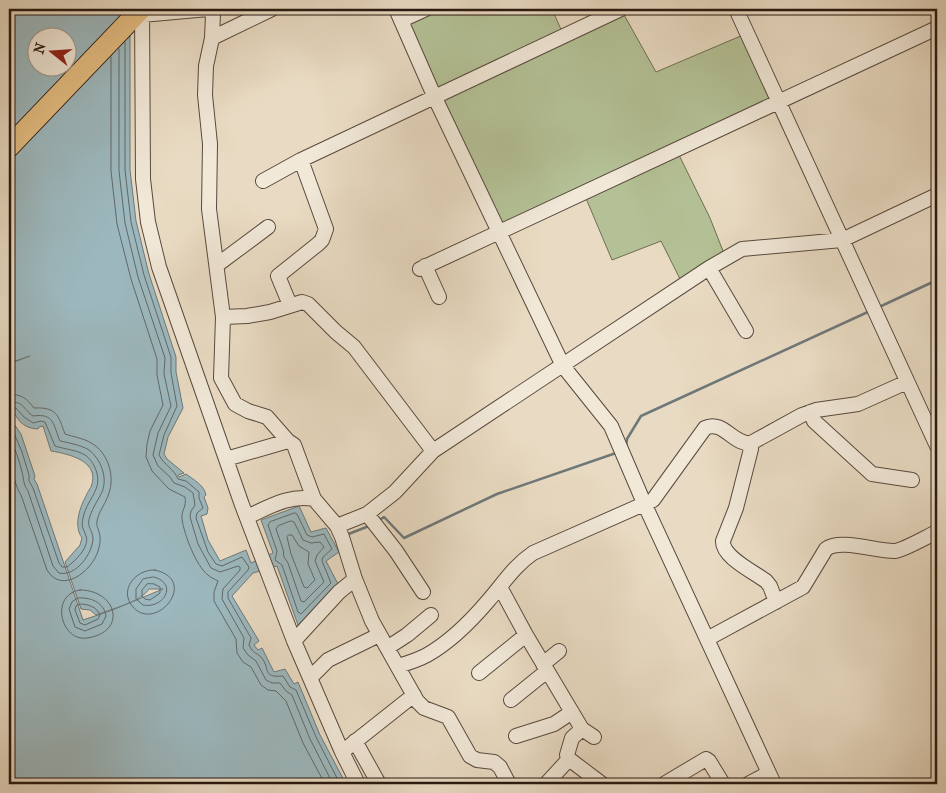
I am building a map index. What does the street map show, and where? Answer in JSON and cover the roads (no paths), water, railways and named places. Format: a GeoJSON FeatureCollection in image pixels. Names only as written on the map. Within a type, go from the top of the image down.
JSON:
{"type":"FeatureCollection","features":[{"type":"Feature","properties":{"kind":"highway"},"geometry":{"type":"LineString","coordinates":[[78,58],[137,10]]}},
{"type":"Feature","properties":{"kind":"highway"},"geometry":{"type":"LineString","coordinates":[[9,147],[137,10]]}},
{"type":"Feature","properties":{"kind":"highway"},"geometry":{"type":"LineString","coordinates":[[9,128],[57,78]]}},
{"type":"Feature","properties":{"kind":"street"},"geometry":{"type":"LineString","coordinates":[[358,784],[342,752],[294,641],[226,459],[159,267],[148,222],[143,179],[137,10],[208,9],[213,14],[212,38],[206,66],[204,95],[210,144],[209,209],[223,317],[221,378],[225,388],[235,404],[248,411],[267,417],[288,441],[294,445],[314,498],[337,526],[342,537],[355,579],[380,635],[420,706],[448,717],[470,756],[477,760],[494,762],[500,767],[509,784]]}},
{"type":"Feature","properties":{"kind":"street"},"geometry":{"type":"LineString","coordinates":[[212,38],[272,9]]}},
{"type":"Feature","properties":{"kind":"street"},"geometry":{"type":"LineString","coordinates":[[426,9],[399,14],[435,98],[563,366],[611,426],[644,503],[772,779],[748,784]]}},
{"type":"Feature","properties":{"kind":"street"},"geometry":{"type":"LineString","coordinates":[[263,181],[301,160],[621,9]]}},
{"type":"Feature","properties":{"kind":"street"},"geometry":{"type":"LineString","coordinates":[[736,9],[937,446]]}},
{"type":"Feature","properties":{"kind":"street"},"geometry":{"type":"LineString","coordinates":[[439,297],[423,267],[937,28]]}},
{"type":"Feature","properties":{"kind":"street"},"geometry":{"type":"LineString","coordinates":[[290,305],[278,276],[318,244],[322,240],[326,229],[301,160]]}},
{"type":"Feature","properties":{"kind":"street"},"geometry":{"type":"LineString","coordinates":[[337,526],[367,514],[395,492],[433,452],[709,268],[742,249],[842,240],[937,195]]}},
{"type":"Feature","properties":{"kind":"street"},"geometry":{"type":"LineString","coordinates":[[217,265],[268,227]]}},
{"type":"Feature","properties":{"kind":"street"},"geometry":{"type":"LineString","coordinates":[[709,268],[746,331]]}},
{"type":"Feature","properties":{"kind":"street"},"geometry":{"type":"LineString","coordinates":[[223,317],[255,314],[302,302],[308,304],[354,347],[433,452]]}},
{"type":"Feature","properties":{"kind":"street"},"geometry":{"type":"LineString","coordinates":[[398,666],[434,650],[474,618],[510,573],[533,554],[656,498],[708,426],[718,427],[742,442],[751,443],[810,412],[858,404],[907,382]]}},
{"type":"Feature","properties":{"kind":"street"},"geometry":{"type":"LineString","coordinates":[[810,412],[814,421],[872,474],[912,480]]}},
{"type":"Feature","properties":{"kind":"street"},"geometry":{"type":"LineString","coordinates":[[226,459],[288,441]]}},
{"type":"Feature","properties":{"kind":"street"},"geometry":{"type":"LineString","coordinates":[[751,443],[740,490],[722,546],[738,562],[766,581],[776,602]]}},
{"type":"Feature","properties":{"kind":"street"},"geometry":{"type":"LineString","coordinates":[[247,517],[293,498],[314,498]]}},
{"type":"Feature","properties":{"kind":"street"},"geometry":{"type":"LineString","coordinates":[[367,514],[396,551],[423,592]]}},
{"type":"Feature","properties":{"kind":"street"},"geometry":{"type":"LineString","coordinates":[[707,639],[803,587],[826,549],[830,546],[840,545],[896,551],[937,532]]}},
{"type":"Feature","properties":{"kind":"street"},"geometry":{"type":"LineString","coordinates":[[294,641],[339,592],[355,579]]}},
{"type":"Feature","properties":{"kind":"street"},"geometry":{"type":"LineString","coordinates":[[500,587],[526,636],[582,728],[594,737]]}},
{"type":"Feature","properties":{"kind":"street"},"geometry":{"type":"LineString","coordinates":[[387,648],[407,635],[431,615]]}},
{"type":"Feature","properties":{"kind":"street"},"geometry":{"type":"LineString","coordinates":[[310,678],[328,660],[380,635]]}},
{"type":"Feature","properties":{"kind":"street"},"geometry":{"type":"LineString","coordinates":[[479,673],[526,636]]}},
{"type":"Feature","properties":{"kind":"street"},"geometry":{"type":"LineString","coordinates":[[511,700],[559,651]]}},
{"type":"Feature","properties":{"kind":"street"},"geometry":{"type":"LineString","coordinates":[[342,752],[414,695]]}},
{"type":"Feature","properties":{"kind":"street"},"geometry":{"type":"LineString","coordinates":[[516,736],[554,724],[572,712]]}},
{"type":"Feature","properties":{"kind":"street"},"geometry":{"type":"LineString","coordinates":[[582,728],[572,738],[567,751],[569,759],[602,784]]}},
{"type":"Feature","properties":{"kind":"street"},"geometry":{"type":"LineString","coordinates":[[355,741],[378,784]]}},
{"type":"Feature","properties":{"kind":"street"},"geometry":{"type":"LineString","coordinates":[[546,784],[569,759]]}},
{"type":"Feature","properties":{"kind":"street"},"geometry":{"type":"LineString","coordinates":[[664,784],[706,759],[723,784]]}},
{"type":"Feature","properties":{"kind":"water"},"geometry":{"type":"Polygon","coordinates":[[[9,9],[130,9],[130,170],[136,221],[149,274],[176,357],[176,372],[183,408],[168,437],[164,454],[167,459],[184,473],[178,475],[179,477],[186,474],[205,491],[206,495],[204,497],[208,508],[207,514],[201,516],[208,540],[220,561],[246,550],[251,563],[273,553],[261,520],[299,506],[311,532],[326,528],[339,552],[326,561],[338,584],[298,625],[277,566],[253,573],[232,596],[259,641],[254,645],[258,650],[262,648],[274,672],[285,669],[294,684],[298,682],[320,735],[346,784],[9,784],[9,402],[13,412],[14,424],[21,434],[35,476],[34,479],[83,620],[110,611],[163,589],[149,589],[145,594],[133,601],[96,615],[90,610],[81,609],[65,562],[80,545],[82,538],[79,533],[78,516],[91,487],[92,471],[82,460],[51,451],[43,426],[38,429],[28,427],[20,422],[15,414],[10,394],[9,364],[30,356],[9,363],[9,9]]]}},
{"type":"Feature","properties":{"kind":"waterway"},"geometry":{"type":"LineString","coordinates":[[877,308],[937,280]]}},
{"type":"Feature","properties":{"kind":"waterway"},"geometry":{"type":"LineString","coordinates":[[626,447],[627,439],[641,416],[870,311]]}},
{"type":"Feature","properties":{"kind":"waterway"},"geometry":{"type":"LineString","coordinates":[[378,521],[384,517],[404,538],[497,494],[616,453]]}},
{"type":"Feature","properties":{"kind":"waterway"},"geometry":{"type":"LineString","coordinates":[[346,535],[369,526]]}}]}
